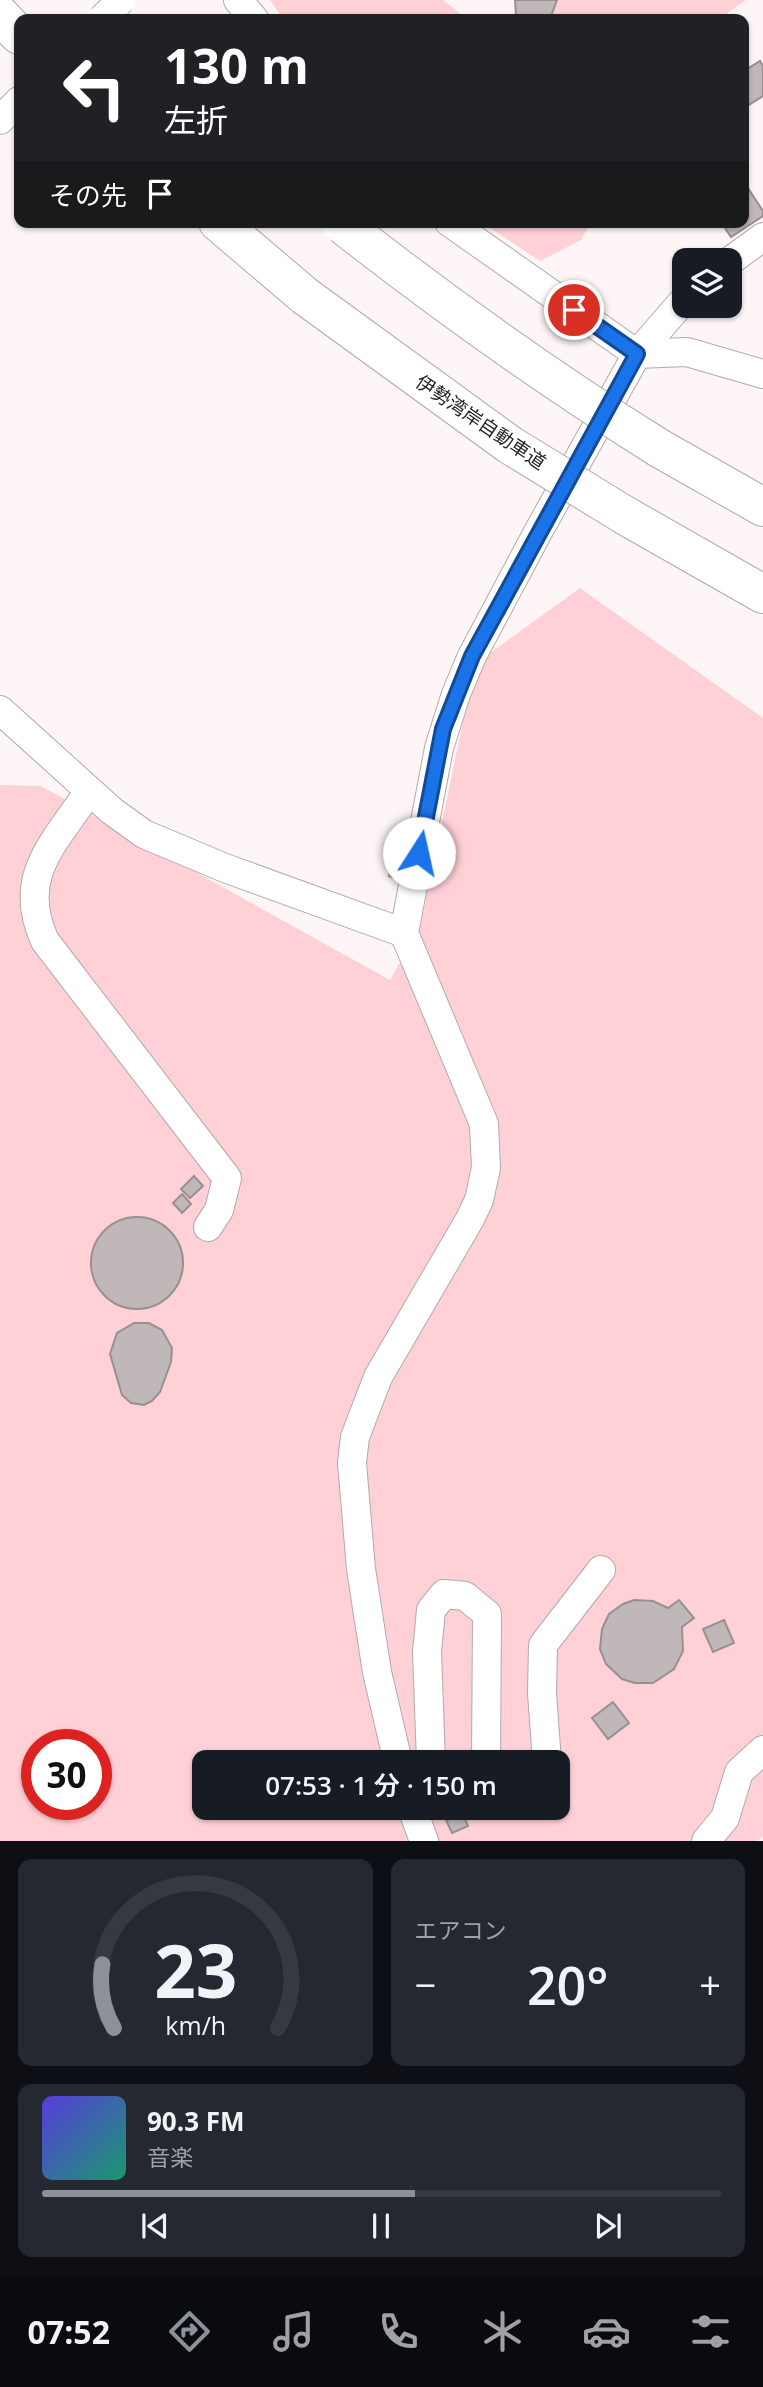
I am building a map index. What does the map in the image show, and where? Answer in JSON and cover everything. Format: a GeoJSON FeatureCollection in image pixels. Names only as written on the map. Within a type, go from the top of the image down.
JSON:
{"type":"FeatureCollection","features":[{"type":"Feature","properties":{"kind":"highway"},"geometry":{"type":"LineString","coordinates":[[95,0],[110,14]]}},
{"type":"Feature","properties":{"kind":"highway"},"geometry":{"type":"LineString","coordinates":[[0,15],[14,30]]}},
{"type":"Feature","properties":{"kind":"highway","name":"伊勢湾岸自動車道"},"geometry":{"type":"LineString","coordinates":[[225,228],[305,296],[509,445],[763,594]]}},
{"type":"Feature","properties":{"kind":"highway"},"geometry":{"type":"LineString","coordinates":[[347,228],[438,300],[555,383],[659,448],[763,507]]}},
{"type":"Feature","properties":{"kind":"street"},"geometry":{"type":"LineString","coordinates":[[107,14],[121,0]]}},
{"type":"Feature","properties":{"kind":"street"},"geometry":{"type":"LineString","coordinates":[[238,0],[250,14]]}},
{"type":"Feature","properties":{"kind":"street"},"geometry":{"type":"LineString","coordinates":[[0,120],[14,106]]}},
{"type":"Feature","properties":{"kind":"street"},"geometry":{"type":"LineString","coordinates":[[458,228],[637,354],[687,352],[763,374]]}},
{"type":"Feature","properties":{"kind":"street"},"geometry":{"type":"LineString","coordinates":[[742,252],[763,237]]}},
{"type":"Feature","properties":{"kind":"street"},"geometry":{"type":"LineString","coordinates":[[395,1750],[377,1672],[361,1569],[352,1464],[355,1437],[379,1377],[470,1219],[479,1200],[486,1168],[484,1124],[404,933],[439,748],[456,694],[472,656],[538,532],[637,354],[672,314]]}},
{"type":"Feature","properties":{"kind":"street"},"geometry":{"type":"LineString","coordinates":[[0,710],[89,791],[144,834],[225,868],[404,933]]}},
{"type":"Feature","properties":{"kind":"street"},"geometry":{"type":"LineString","coordinates":[[89,791],[40,866],[33,899],[36,921],[45,941],[227,1178],[219,1210],[208,1227]]}},
{"type":"Feature","properties":{"kind":"street"},"geometry":{"type":"LineString","coordinates":[[546,1750],[542,1693],[543,1645],[601,1570]]}},
{"type":"Feature","properties":{"kind":"street"},"geometry":{"type":"LineString","coordinates":[[431,1750],[427,1652],[432,1610],[444,1594],[465,1596],[487,1614],[486,1750]]}},
{"type":"Feature","properties":{"kind":"street"},"geometry":{"type":"LineString","coordinates":[[706,1841],[725,1818],[739,1772],[763,1750]]}},
{"type":"Feature","properties":{"kind":"street"},"geometry":{"type":"LineString","coordinates":[[417,1820],[424,1841]]}},
{"type":"Feature","properties":{"kind":"shaded area"},"geometry":{"type":"Polygon","coordinates":[[[270,0],[443,0],[461,14],[280,14],[270,0]]]}},
{"type":"Feature","properties":{"kind":"shaded area"},"geometry":{"type":"Polygon","coordinates":[[[559,0],[746,0],[726,14],[523,14],[559,0]]]}},
{"type":"Feature","properties":{"kind":"shaded area"},"geometry":{"type":"Polygon","coordinates":[[[490,228],[588,228],[581,240],[540,261],[490,228]]]}},
{"type":"Feature","properties":{"kind":"shaded area"},"geometry":{"type":"Polygon","coordinates":[[[580,588],[763,718],[763,1836],[758,1841],[0,1841],[0,785],[41,786],[390,980],[420,927],[475,664],[580,588]]]}},
{"type":"Feature","properties":{"kind":"building"},"geometry":{"type":"Polygon","coordinates":[[[515,0],[557,0],[552,14],[516,14],[515,0]]]}},
{"type":"Feature","properties":{"kind":"building"},"geometry":{"type":"Polygon","coordinates":[[[760,61],[763,66],[763,96],[749,105],[749,68],[760,61]]]}},
{"type":"Feature","properties":{"kind":"building"},"geometry":{"type":"Polygon","coordinates":[[[749,190],[763,211],[763,216],[749,225],[749,190]]]}},
{"type":"Feature","properties":{"kind":"building"},"geometry":{"type":"Polygon","coordinates":[[[725,228],[745,228],[731,237],[725,228]]]}},
{"type":"Feature","properties":{"kind":"building"},"geometry":{"type":"Polygon","coordinates":[[[393,862],[400,865],[396,879],[389,876],[393,862]]]}},
{"type":"Feature","properties":{"kind":"building"},"geometry":{"type":"Polygon","coordinates":[[[194,1176],[203,1186],[190,1198],[181,1189],[194,1176]]]}},
{"type":"Feature","properties":{"kind":"building"},"geometry":{"type":"Polygon","coordinates":[[[182,1194],[191,1204],[182,1213],[173,1203],[182,1194]]]}},
{"type":"Feature","properties":{"kind":"building"},"geometry":{"type":"Polygon","coordinates":[[[137,1217],[155,1221],[169,1231],[179,1245],[183,1263],[179,1281],[169,1295],[155,1305],[137,1309],[119,1305],[105,1295],[95,1281],[91,1263],[95,1245],[105,1231],[119,1221],[137,1217]]]}},
{"type":"Feature","properties":{"kind":"building"},"geometry":{"type":"Polygon","coordinates":[[[134,1323],[149,1323],[162,1330],[172,1348],[171,1362],[160,1392],[144,1405],[131,1403],[122,1395],[110,1354],[117,1333],[134,1323]]]}},
{"type":"Feature","properties":{"kind":"building"},"geometry":{"type":"Polygon","coordinates":[[[634,1600],[653,1601],[668,1608],[679,1600],[694,1618],[682,1627],[683,1651],[674,1669],[653,1683],[635,1683],[622,1679],[606,1664],[600,1649],[602,1629],[609,1614],[634,1600]]]}},
{"type":"Feature","properties":{"kind":"building"},"geometry":{"type":"Polygon","coordinates":[[[724,1620],[734,1643],[713,1652],[703,1629],[724,1620]]]}},
{"type":"Feature","properties":{"kind":"building"},"geometry":{"type":"Polygon","coordinates":[[[613,1702],[629,1723],[608,1739],[592,1718],[613,1702]]]}},
{"type":"Feature","properties":{"kind":"building"},"geometry":{"type":"Polygon","coordinates":[[[446,1820],[465,1820],[468,1826],[452,1833],[446,1820]]]}},
{"type":"Feature","properties":{"kind":"route"},"geometry":{"type":"LineString","coordinates":[[419,853],[443,729],[472,656],[637,354],[574,310]]}}]}
